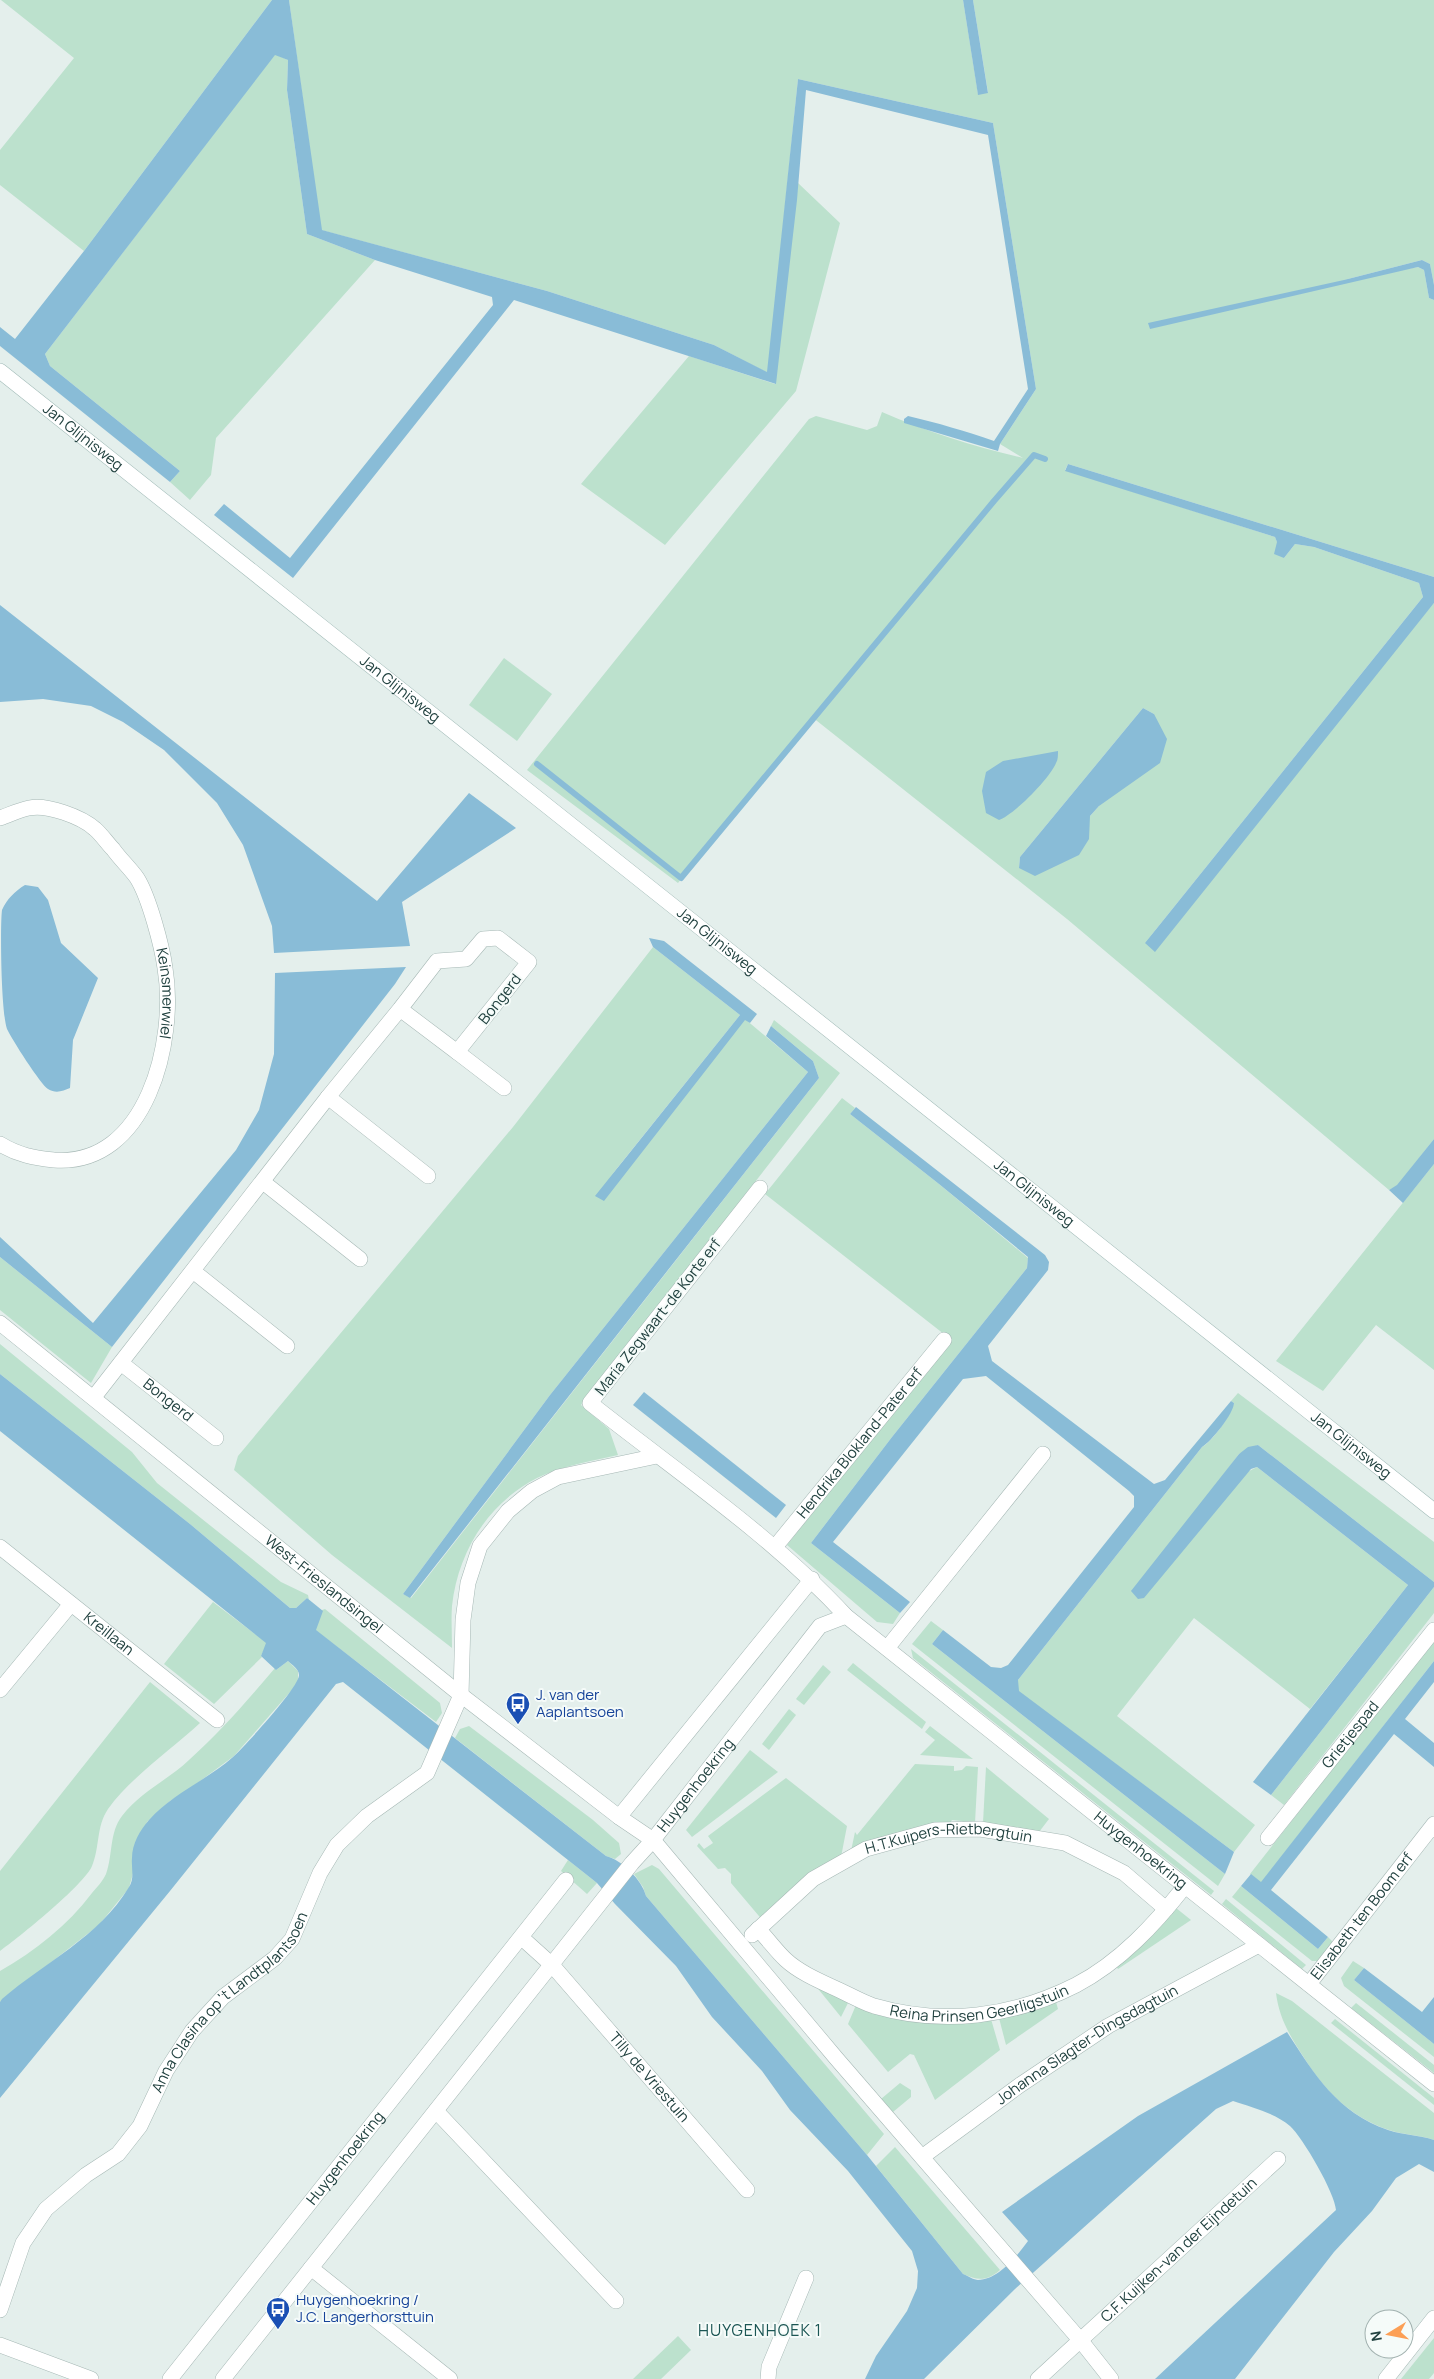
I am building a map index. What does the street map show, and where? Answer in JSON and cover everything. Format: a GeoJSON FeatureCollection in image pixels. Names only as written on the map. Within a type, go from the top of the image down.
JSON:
{"type":"FeatureCollection","features":[{"type":"Feature","properties":{"kind":"street","name":"Jan Glijnisweg"},"geometry":{"type":"LineString","coordinates":[[0,371],[1434,1511]]}},
{"type":"Feature","properties":{"kind":"street","name":"Keinsmerwiel"},"geometry":{"type":"LineString","coordinates":[[0,818],[30,807],[64,812],[95,829],[138,879],[156,928],[166,969],[168,1002],[166,1036],[155,1081],[134,1119],[110,1146],[88,1156],[62,1160],[29,1158],[0,1144]]}},
{"type":"Feature","properties":{"kind":"street","name":"Bongerd"},"geometry":{"type":"LineString","coordinates":[[94,1397],[328,1097],[437,961],[466,959],[483,939],[498,938],[529,962],[458,1052]]}},
{"type":"Feature","properties":{"kind":"street"},"geometry":{"type":"LineString","coordinates":[[400,1009],[504,1088]]}},
{"type":"Feature","properties":{"kind":"street"},"geometry":{"type":"LineString","coordinates":[[328,1097],[428,1176]]}},
{"type":"Feature","properties":{"kind":"street"},"geometry":{"type":"LineString","coordinates":[[263,1182],[360,1259]]}},
{"type":"Feature","properties":{"kind":"street","name":"Maria Zegwaart-de Korte erf"},"geometry":{"type":"LineString","coordinates":[[657,1456],[590,1404],[760,1188]]}},
{"type":"Feature","properties":{"kind":"street"},"geometry":{"type":"LineString","coordinates":[[193,1271],[287,1346]]}},
{"type":"Feature","properties":{"kind":"street","name":"West-Frieslandsingel"},"geometry":{"type":"LineString","coordinates":[[0,1322],[461,1695],[619,1817],[653,1840]]}},
{"type":"Feature","properties":{"kind":"street","name":"Hendrika Blokland-Pater erf"},"geometry":{"type":"LineString","coordinates":[[775,1547],[944,1340]]}},
{"type":"Feature","properties":{"kind":"street","name":"Bongerd"},"geometry":{"type":"LineString","coordinates":[[121,1363],[216,1438]]}},
{"type":"Feature","properties":{"kind":"street"},"geometry":{"type":"LineString","coordinates":[[888,1647],[1043,1454]]}},
{"type":"Feature","properties":{"kind":"street"},"geometry":{"type":"LineString","coordinates":[[461,1695],[462,1620],[468,1584],[480,1546],[508,1511],[532,1491],[558,1477],[657,1456]]}},
{"type":"Feature","properties":{"kind":"street","name":"Huygenhoekring"},"geometry":{"type":"LineString","coordinates":[[657,1456],[775,1547],[812,1579],[846,1616],[888,1647],[1434,2084]]}},
{"type":"Feature","properties":{"kind":"street","name":"Kreillaan"},"geometry":{"type":"LineString","coordinates":[[0,1547],[217,1720]]}},
{"type":"Feature","properties":{"kind":"street"},"geometry":{"type":"LineString","coordinates":[[619,1817],[812,1579]]}},
{"type":"Feature","properties":{"kind":"street"},"geometry":{"type":"LineString","coordinates":[[0,1690],[71,1604]]}},
{"type":"Feature","properties":{"kind":"street","name":"Huygenhoekring"},"geometry":{"type":"LineString","coordinates":[[223,2379],[632,1863],[653,1840],[820,1626],[846,1616]]}},
{"type":"Feature","properties":{"kind":"street","name":"Grietjespad"},"geometry":{"type":"LineString","coordinates":[[1268,1838],[1434,1630]]}},
{"type":"Feature","properties":{"kind":"street","name":"Anna Clasina op 't Landtplantsoen"},"geometry":{"type":"LineString","coordinates":[[0,2310],[23,2244],[46,2209],[86,2175],[118,2154],[140,2126],[166,2071],[192,2032],[223,1997],[274,1958],[292,1939],[320,1873],[337,1845],[366,1816],[427,1773],[461,1695]]}},
{"type":"Feature","properties":{"kind":"street","name":"Elisabeth ten Boom erf"},"geometry":{"type":"LineString","coordinates":[[1309,1984],[1434,1824]]}},
{"type":"Feature","properties":{"kind":"street","name":"H.T.Kuipers-Rietbergtuin"},"geometry":{"type":"LineString","coordinates":[[742,1945],[814,1879],[866,1849],[935,1830],[980,1828],[1065,1843],[1124,1873],[1166,1909]]}},
{"type":"Feature","properties":{"kind":"street"},"geometry":{"type":"LineString","coordinates":[[653,1840],[836,2058],[1081,2341],[1111,2379]]}},
{"type":"Feature","properties":{"kind":"street","name":"Huygenhoekring"},"geometry":{"type":"LineString","coordinates":[[170,2379],[522,1938],[566,1880]]}},
{"type":"Feature","properties":{"kind":"street","name":"Reina Prinsen Geerligstuin"},"geometry":{"type":"LineString","coordinates":[[758,1929],[787,1961],[825,1984],[873,2006],[929,2016],[982,2016],[1030,2005],[1077,1984],[1124,1952],[1166,1909],[1185,1886]]}},
{"type":"Feature","properties":{"kind":"street"},"geometry":{"type":"LineString","coordinates":[[522,1938],[552,1965]]}},
{"type":"Feature","properties":{"kind":"street","name":"Johanna Slagter-Dingsdagtuin"},"geometry":{"type":"LineString","coordinates":[[922,2157],[1020,2085],[1108,2026],[1259,1945]]}},
{"type":"Feature","properties":{"kind":"street","name":"Tilly de Vriestuin"},"geometry":{"type":"LineString","coordinates":[[552,1965],[747,2190]]}},
{"type":"Feature","properties":{"kind":"street"},"geometry":{"type":"LineString","coordinates":[[436,2111],[616,2301]]}},
{"type":"Feature","properties":{"kind":"street","name":"C.F. Kuijken-van der Eijndetuin"},"geometry":{"type":"LineString","coordinates":[[1038,2379],[1278,2159]]}},
{"type":"Feature","properties":{"kind":"street"},"geometry":{"type":"LineString","coordinates":[[311,2268],[450,2379]]}},
{"type":"Feature","properties":{"kind":"street"},"geometry":{"type":"LineString","coordinates":[[768,2379],[769,2366],[806,2278]]}},
{"type":"Feature","properties":{"kind":"street"},"geometry":{"type":"LineString","coordinates":[[1386,2379],[1434,2318]]}},
{"type":"Feature","properties":{"kind":"street"},"geometry":{"type":"LineString","coordinates":[[0,2345],[91,2379]]}},
{"type":"Feature","properties":{"kind":"green space"},"geometry":{"type":"Polygon","coordinates":[[[1,0],[272,0],[84,251],[0,185],[0,150],[74,58],[1,0]]]}},
{"type":"Feature","properties":{"kind":"green space"},"geometry":{"type":"Polygon","coordinates":[[[289,0],[963,0],[978,94],[988,92],[973,0],[1434,0],[1434,285],[1430,264],[1422,260],[1344,280],[1418,267],[1424,270],[1429,298],[1434,300],[1434,577],[1068,464],[1065,470],[1275,537],[1284,558],[1295,544],[1314,547],[1419,583],[1423,597],[1145,943],[1434,603],[1434,1139],[1397,1186],[1389,1190],[1067,919],[812,717],[678,883],[527,770],[809,419],[816,416],[867,430],[877,426],[882,412],[952,438],[1023,458],[1000,444],[1036,389],[993,123],[798,79],[768,373],[714,345],[547,291],[321,230],[289,0]],[[1143,708],[1020,857],[1019,868],[1090,816],[1099,806],[1154,714],[1143,708]]]}},
{"type":"Feature","properties":{"kind":"green space"},"geometry":{"type":"Polygon","coordinates":[[[275,54],[288,60],[287,90],[307,234],[375,260],[216,438],[211,475],[190,500],[170,482],[180,471],[50,366],[45,354],[275,54]]]}},
{"type":"Feature","properties":{"kind":"green space"},"geometry":{"type":"Polygon","coordinates":[[[798,183],[840,223],[796,391],[665,545],[581,484],[689,356],[775,384],[798,183]]]}},
{"type":"Feature","properties":{"kind":"green space"},"geometry":{"type":"Polygon","coordinates":[[[504,658],[552,694],[517,741],[469,705],[504,658]]]}},
{"type":"Feature","properties":{"kind":"green space"},"geometry":{"type":"Polygon","coordinates":[[[653,947],[740,1015],[610,1177],[745,1019],[808,1072],[550,1395],[403,1594],[411,1598],[819,1078],[813,1061],[771,1026],[774,1020],[840,1073],[581,1405],[609,1429],[618,1455],[566,1467],[537,1478],[520,1488],[504,1501],[478,1531],[461,1567],[455,1586],[452,1606],[452,1648],[332,1555],[234,1470],[238,1456],[513,1127],[653,947]]]}},
{"type":"Feature","properties":{"kind":"green space"},"geometry":{"type":"Polygon","coordinates":[[[842,1098],[855,1108],[850,1114],[939,1184],[1028,1258],[1027,1268],[892,1437],[811,1543],[900,1613],[893,1624],[877,1622],[787,1545],[949,1338],[765,1194],[842,1098]]]}},
{"type":"Feature","properties":{"kind":"green space"},"geometry":{"type":"Polygon","coordinates":[[[1434,1164],[1434,1370],[1376,1325],[1323,1391],[1276,1361],[1434,1164]]]}},
{"type":"Feature","properties":{"kind":"green space"},"geometry":{"type":"Polygon","coordinates":[[[0,1257],[112,1347],[91,1383],[0,1310],[0,1257]]]}},
{"type":"Feature","properties":{"kind":"green space"},"geometry":{"type":"Polygon","coordinates":[[[0,1344],[132,1452],[157,1483],[281,1582],[308,1595],[309,1600],[307,1598],[296,1608],[290,1608],[190,1524],[0,1374],[0,1344]]]}},
{"type":"Feature","properties":{"kind":"green space"},"geometry":{"type":"Polygon","coordinates":[[[1238,1393],[1434,1542],[1434,1582],[1258,1445],[1239,1454],[1212,1490],[1257,1467],[1408,1585],[1310,1709],[1194,1618],[1117,1716],[1255,1825],[1234,1852],[1018,1691],[1018,1680],[1202,1447],[1216,1434],[1232,1408],[1234,1403],[1231,1401],[1238,1393]]]}},
{"type":"Feature","properties":{"kind":"green space"},"geometry":{"type":"Polygon","coordinates":[[[1434,1587],[1434,1613],[1284,1805],[1271,1795],[1434,1587]]]}},
{"type":"Feature","properties":{"kind":"green space"},"geometry":{"type":"Polygon","coordinates":[[[213,1602],[267,1643],[262,1657],[214,1704],[164,1664],[213,1602]]]}},
{"type":"Feature","properties":{"kind":"green space"},"geometry":{"type":"Polygon","coordinates":[[[325,1609],[440,1703],[442,1713],[436,1722],[315,1630],[322,1610],[325,1609]]]}},
{"type":"Feature","properties":{"kind":"green space"},"geometry":{"type":"Polygon","coordinates":[[[931,1621],[943,1630],[932,1644],[1225,1874],[1218,1886],[912,1644],[931,1621]]]}},
{"type":"Feature","properties":{"kind":"green space"},"geometry":{"type":"Polygon","coordinates":[[[1434,1640],[1434,1661],[1261,1883],[1250,1874],[1434,1640]]]}},
{"type":"Feature","properties":{"kind":"green space"},"geometry":{"type":"Polygon","coordinates":[[[911,1649],[1214,1891],[1211,1895],[913,1658],[911,1649]]]}},
{"type":"Feature","properties":{"kind":"green space"},"geometry":{"type":"Polygon","coordinates":[[[288,1661],[298,1671],[298,1683],[234,1756],[170,1801],[147,1822],[129,1888],[99,1925],[0,2002],[0,1971],[26,1955],[62,1926],[83,1905],[103,1879],[108,1867],[115,1830],[122,1816],[137,1800],[181,1767],[234,1715],[275,1668],[276,1670],[288,1661]]]}},
{"type":"Feature","properties":{"kind":"green space"},"geometry":{"type":"Polygon","coordinates":[[[853,1663],[926,1722],[922,1729],[847,1670],[853,1663]]]}},
{"type":"Feature","properties":{"kind":"green space"},"geometry":{"type":"Polygon","coordinates":[[[823,1665],[831,1672],[804,1705],[796,1699],[823,1665]]]}},
{"type":"Feature","properties":{"kind":"green space"},"geometry":{"type":"Polygon","coordinates":[[[150,1682],[200,1723],[139,1775],[108,1809],[100,1830],[92,1866],[86,1875],[50,1911],[0,1951],[0,1871],[150,1682]]]}},
{"type":"Feature","properties":{"kind":"green space"},"geometry":{"type":"Polygon","coordinates":[[[789,1709],[796,1715],[769,1750],[762,1744],[789,1709]]]}},
{"type":"Feature","properties":{"kind":"green space"},"geometry":{"type":"Polygon","coordinates":[[[469,1726],[593,1820],[619,1843],[621,1854],[615,1859],[606,1856],[455,1738],[460,1729],[469,1726]]]}},
{"type":"Feature","properties":{"kind":"green space"},"geometry":{"type":"Polygon","coordinates":[[[930,1726],[973,1759],[920,1755],[935,1740],[925,1732],[930,1726]]]}},
{"type":"Feature","properties":{"kind":"green space"},"geometry":{"type":"Polygon","coordinates":[[[750,1750],[778,1772],[692,1837],[686,1830],[750,1750]]]}},
{"type":"Feature","properties":{"kind":"green space"},"geometry":{"type":"Polygon","coordinates":[[[915,1764],[954,1766],[954,1771],[962,1770],[966,1766],[978,1767],[975,1823],[952,1820],[950,1823],[851,1851],[855,1832],[857,1835],[915,1764]]]}},
{"type":"Feature","properties":{"kind":"green space"},"geometry":{"type":"Polygon","coordinates":[[[986,1767],[1049,1819],[1039,1832],[983,1823],[986,1767]]]}},
{"type":"Feature","properties":{"kind":"green space"},"geometry":{"type":"Polygon","coordinates":[[[786,1778],[847,1826],[841,1857],[764,1922],[731,1883],[731,1874],[725,1868],[718,1869],[697,1846],[699,1843],[704,1849],[713,1843],[708,1836],[786,1778]]]}},
{"type":"Feature","properties":{"kind":"green space"},"geometry":{"type":"Polygon","coordinates":[[[568,1860],[597,1883],[587,1894],[561,1871],[568,1860]]]}},
{"type":"Feature","properties":{"kind":"green space"},"geometry":{"type":"Polygon","coordinates":[[[652,1865],[659,1869],[884,2134],[867,2155],[646,1896],[643,1887],[634,1874],[652,1865]]]}},
{"type":"Feature","properties":{"kind":"green space"},"geometry":{"type":"Polygon","coordinates":[[[1241,1886],[1318,1949],[1328,1937],[1335,1944],[1320,1961],[1312,1961],[1232,1897],[1241,1886]]]}},
{"type":"Feature","properties":{"kind":"green space"},"geometry":{"type":"Polygon","coordinates":[[[1226,1899],[1306,1965],[1302,1969],[1222,1904],[1226,1899]]]}},
{"type":"Feature","properties":{"kind":"green space"},"geometry":{"type":"Polygon","coordinates":[[[1176,1908],[1191,1920],[1118,1969],[1116,1966],[1176,1908]]]}},
{"type":"Feature","properties":{"kind":"green space"},"geometry":{"type":"Polygon","coordinates":[[[1353,1961],[1364,1968],[1354,1980],[1434,2044],[1434,2057],[1344,1986],[1341,1978],[1353,1961]]]}},
{"type":"Feature","properties":{"kind":"green space"},"geometry":{"type":"Polygon","coordinates":[[[815,1985],[849,2001],[841,2017],[815,1985]]]}},
{"type":"Feature","properties":{"kind":"green space"},"geometry":{"type":"Polygon","coordinates":[[[1276,1993],[1292,2001],[1434,2113],[1434,2140],[1389,2130],[1362,2118],[1339,2101],[1311,2068],[1294,2041],[1282,2019],[1276,1993]]]}},
{"type":"Feature","properties":{"kind":"green space"},"geometry":{"type":"Polygon","coordinates":[[[1056,2002],[1058,2009],[1006,2045],[999,2018],[1056,2002]]]}},
{"type":"Feature","properties":{"kind":"green space"},"geometry":{"type":"Polygon","coordinates":[[[1356,2003],[1434,2065],[1434,2073],[1351,2008],[1356,2003]]]}},
{"type":"Feature","properties":{"kind":"green space"},"geometry":{"type":"Polygon","coordinates":[[[856,2005],[991,2019],[1000,2050],[935,2100],[914,2055],[910,2054],[888,2072],[848,2024],[856,2005]]]}},
{"type":"Feature","properties":{"kind":"green space"},"geometry":{"type":"Polygon","coordinates":[[[1335,2019],[1434,2098],[1434,2105],[1331,2023],[1335,2019]]]}},
{"type":"Feature","properties":{"kind":"green space"},"geometry":{"type":"Polygon","coordinates":[[[900,2083],[911,2090],[911,2097],[893,2112],[881,2099],[900,2083]]]}},
{"type":"Feature","properties":{"kind":"green space"},"geometry":{"type":"Polygon","coordinates":[[[895,2147],[1000,2270],[982,2279],[963,2274],[876,2166],[895,2147]]]}},
{"type":"Feature","properties":{"kind":"green space"},"geometry":{"type":"Polygon","coordinates":[[[678,2336],[691,2350],[661,2379],[633,2379],[678,2336]]]}},
{"type":"Feature","properties":{"kind":"green space"},"geometry":{"type":"Polygon","coordinates":[[[1434,2338],[1434,2373],[1429,2379],[1401,2379],[1434,2338]]]}},
{"type":"Feature","properties":{"kind":"water"},"geometry":{"type":"Polygon","coordinates":[[[272,0],[289,0],[322,230],[547,291],[714,345],[767,372],[798,79],[993,123],[1036,389],[1000,444],[998,451],[904,423],[904,419],[908,416],[994,441],[1028,389],[988,135],[806,90],[797,200],[776,384],[514,300],[293,578],[214,515],[224,504],[290,558],[493,305],[492,297],[375,260],[307,234],[287,90],[288,60],[275,55],[45,354],[50,366],[180,471],[170,482],[0,346],[0,327],[15,339],[84,251],[272,0]]]}},
{"type":"Feature","properties":{"kind":"water"},"geometry":{"type":"Polygon","coordinates":[[[963,0],[973,0],[988,93],[978,95],[963,0]]]}},
{"type":"Feature","properties":{"kind":"water"},"geometry":{"type":"Polygon","coordinates":[[[1422,260],[1430,264],[1434,285],[1434,300],[1429,298],[1424,270],[1418,267],[1150,329],[1148,323],[1344,280],[1422,260]]]}},
{"type":"Feature","properties":{"kind":"water"},"geometry":{"type":"Polygon","coordinates":[[[1068,464],[1434,577],[1434,603],[1155,952],[1145,943],[1423,597],[1419,583],[1314,547],[1295,544],[1284,558],[1274,554],[1277,542],[1275,537],[1065,471],[1068,464]]]}},
{"type":"Feature","properties":{"kind":"water"},"geometry":{"type":"Polygon","coordinates":[[[0,605],[377,901],[469,793],[516,828],[402,902],[410,946],[274,953],[272,926],[243,845],[217,803],[164,750],[123,722],[91,706],[43,699],[0,702],[0,605]]]}},
{"type":"Feature","properties":{"kind":"water"},"geometry":{"type":"Polygon","coordinates":[[[1143,708],[1154,714],[1167,739],[1160,763],[1099,806],[1090,816],[1089,839],[1079,855],[1035,876],[1019,868],[1020,857],[1143,708]]]}},
{"type":"Feature","properties":{"kind":"water"},"geometry":{"type":"Polygon","coordinates":[[[1058,751],[1057,760],[1047,778],[1022,804],[1006,817],[999,820],[986,813],[982,791],[986,772],[1003,761],[1058,751]]]}},
{"type":"Feature","properties":{"kind":"water"},"geometry":{"type":"Polygon","coordinates":[[[25,885],[38,887],[48,900],[61,943],[98,978],[73,1040],[70,1088],[59,1092],[44,1086],[7,1029],[5,1020],[1,933],[2,910],[6,902],[25,885]]]}},
{"type":"Feature","properties":{"kind":"water"},"geometry":{"type":"Polygon","coordinates":[[[649,938],[664,941],[757,1014],[750,1023],[745,1020],[604,1201],[595,1196],[740,1015],[653,947],[649,938]]]}},
{"type":"Feature","properties":{"kind":"water"},"geometry":{"type":"Polygon","coordinates":[[[406,967],[395,984],[112,1347],[0,1257],[0,1237],[93,1323],[236,1150],[259,1110],[274,1054],[275,973],[406,967]]]}},
{"type":"Feature","properties":{"kind":"water"},"geometry":{"type":"Polygon","coordinates":[[[771,1026],[813,1061],[819,1078],[410,1598],[403,1594],[550,1395],[808,1072],[766,1036],[771,1026]]]}},
{"type":"Feature","properties":{"kind":"water"},"geometry":{"type":"Polygon","coordinates":[[[856,1107],[1045,1255],[1049,1262],[1048,1270],[988,1346],[992,1361],[1154,1484],[1165,1480],[1231,1401],[1234,1403],[1233,1408],[1221,1427],[1202,1447],[1018,1680],[1019,1691],[1234,1852],[1225,1874],[932,1644],[943,1630],[991,1667],[1001,1668],[1008,1665],[1134,1507],[1134,1496],[1129,1491],[986,1376],[963,1379],[833,1542],[910,1602],[900,1613],[811,1543],[892,1437],[1027,1268],[1028,1257],[850,1114],[856,1107]]]}},
{"type":"Feature","properties":{"kind":"water"},"geometry":{"type":"Polygon","coordinates":[[[1434,1139],[1434,1164],[1403,1203],[1389,1190],[1397,1185],[1434,1139]]]}},
{"type":"Feature","properties":{"kind":"water"},"geometry":{"type":"Polygon","coordinates":[[[0,1374],[190,1524],[290,1608],[296,1608],[307,1598],[323,1611],[316,1630],[606,1856],[631,1871],[646,1896],[867,2155],[963,2274],[978,2280],[993,2276],[1013,2260],[1028,2241],[1002,2212],[1138,2116],[1287,2032],[1318,2077],[1341,2102],[1355,2113],[1388,2130],[1434,2140],[1434,2172],[1419,2164],[1396,2178],[1372,2211],[1334,2252],[1235,2379],[1155,2379],[1336,2210],[1330,2191],[1318,2166],[1296,2132],[1284,2121],[1270,2114],[1233,2101],[1216,2109],[1015,2289],[924,2379],[865,2379],[876,2356],[907,2311],[917,2288],[918,2271],[912,2251],[848,2171],[790,2110],[762,2071],[712,2017],[676,1966],[597,1883],[343,1682],[336,1684],[170,1891],[0,2098],[0,2002],[2,1999],[87,1935],[117,1905],[131,1884],[133,1848],[146,1824],[168,1802],[233,1757],[259,1730],[291,1691],[299,1673],[288,1661],[276,1670],[261,1656],[266,1643],[0,1431],[0,1374]]]}},
{"type":"Feature","properties":{"kind":"water"},"geometry":{"type":"Polygon","coordinates":[[[644,1392],[786,1505],[776,1518],[633,1405],[644,1392]]]}},
{"type":"Feature","properties":{"kind":"water"},"geometry":{"type":"Polygon","coordinates":[[[1258,1445],[1434,1582],[1434,1587],[1271,1795],[1253,1782],[1408,1585],[1257,1467],[1251,1469],[1144,1598],[1138,1599],[1131,1591],[1239,1454],[1248,1447],[1258,1445]]]}},
{"type":"Feature","properties":{"kind":"water"},"geometry":{"type":"Polygon","coordinates":[[[1434,1661],[1434,1682],[1405,1719],[1434,1743],[1434,1767],[1394,1734],[1271,1890],[1328,1937],[1318,1949],[1241,1886],[1251,1874],[1261,1882],[1434,1661]]]}},
{"type":"Feature","properties":{"kind":"water"},"geometry":{"type":"Polygon","coordinates":[[[1364,1968],[1422,2012],[1434,1997],[1434,2044],[1354,1980],[1364,1968]]]}},
{"type":"Feature","properties":{"kind":"waterway"},"geometry":{"type":"LineString","coordinates":[[537,764],[681,878],[994,501],[1034,455],[1045,459]]}},
{"type":"Feature","properties":{"kind":"place","name":"J. van der Aaplantsoen"},"geometry":{"type":"Point","coordinates":[518,1725]}},
{"type":"Feature","properties":{"kind":"place","name":"Huygenhoekring / J.C. Langerhorsttuin"},"geometry":{"type":"Point","coordinates":[278,2330]}},
{"type":"Feature","properties":{"kind":"district","name":"HUYGENHOEK 1"},"geometry":{"type":"Point","coordinates":[760,2330]}}]}
